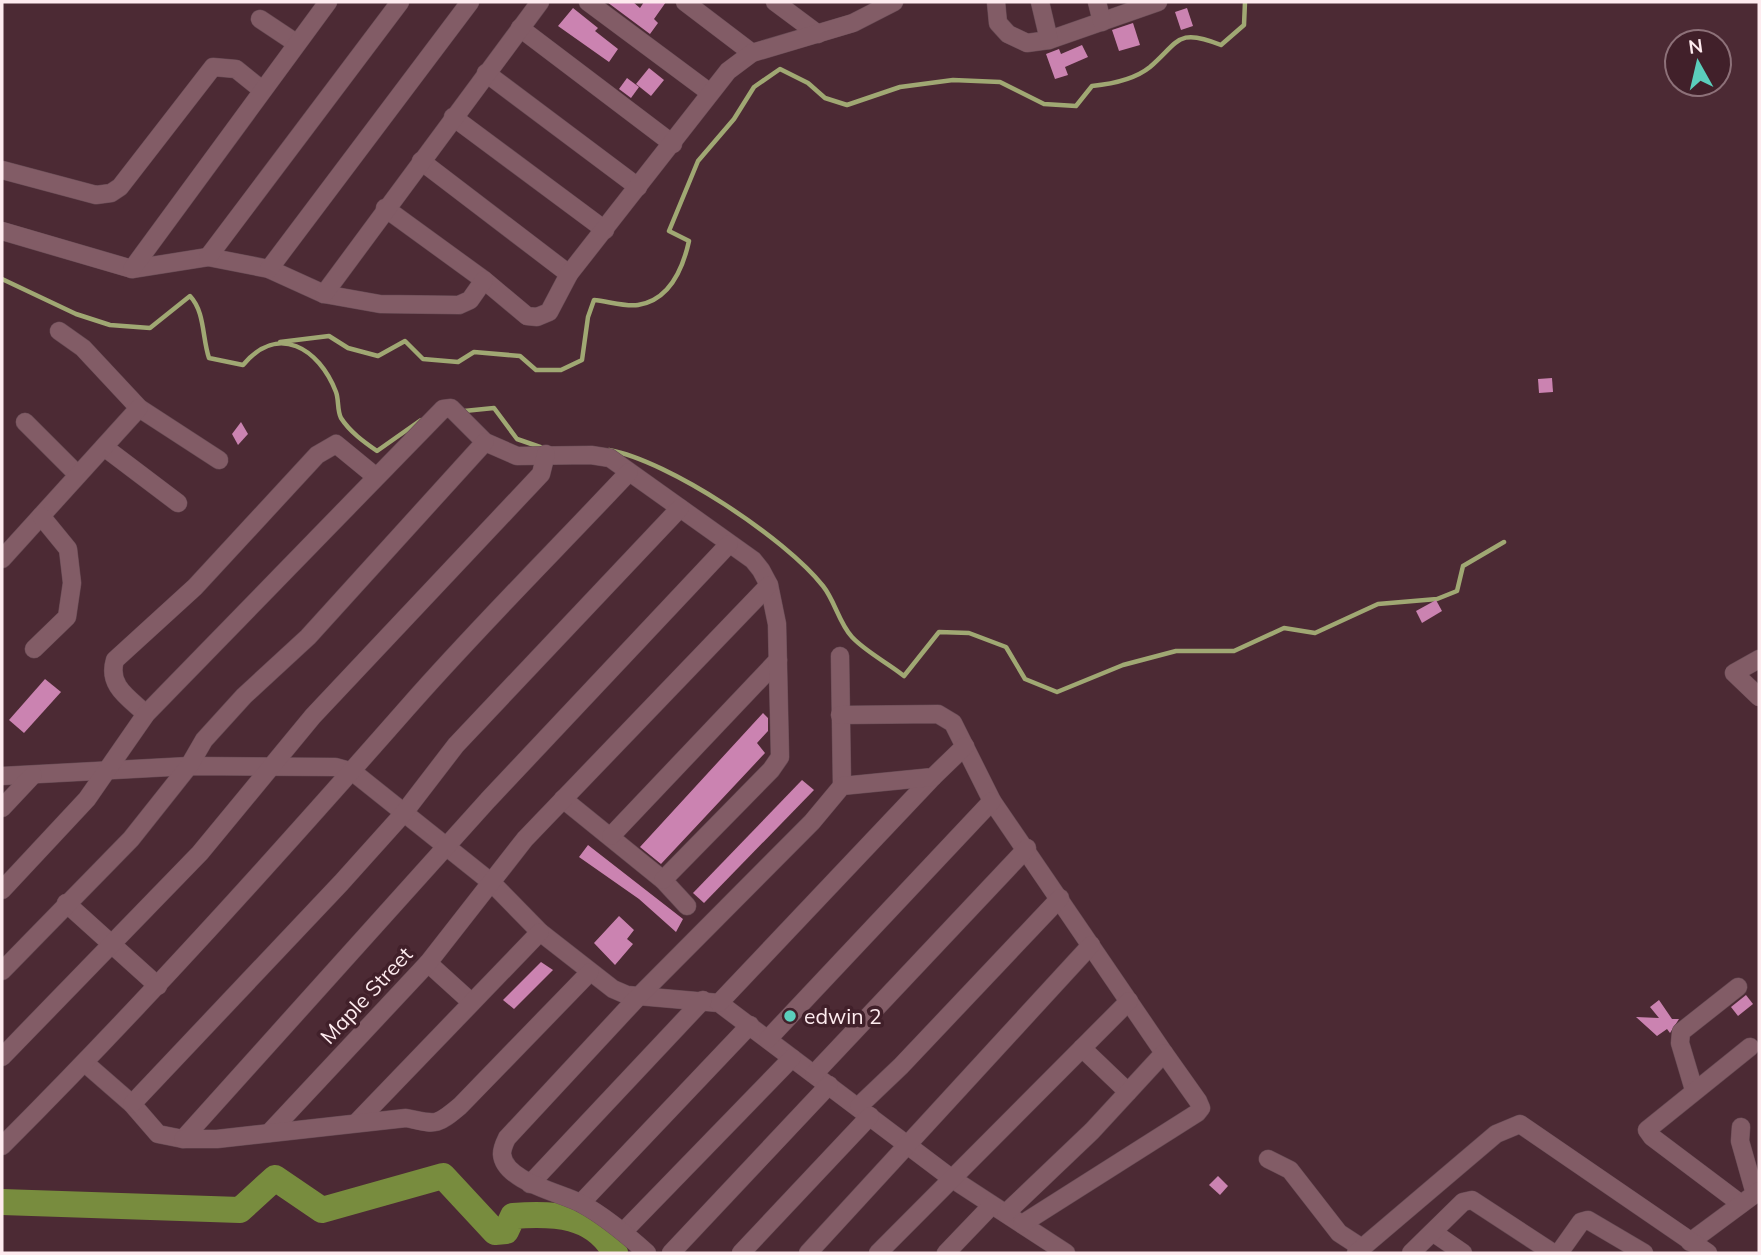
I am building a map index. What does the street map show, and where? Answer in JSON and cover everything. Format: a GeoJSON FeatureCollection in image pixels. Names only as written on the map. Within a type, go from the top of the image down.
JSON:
{"type":"FeatureCollection","features":[{"type":"Feature","properties":{"kind":"street"},"geometry":{"type":"LineString","coordinates":[[132,268],[328,2]]}},
{"type":"Feature","properties":{"kind":"street"},"geometry":{"type":"LineString","coordinates":[[208,257],[400,2]]}},
{"type":"Feature","properties":{"kind":"street"},"geometry":{"type":"LineString","coordinates":[[269,269],[470,2]]}},
{"type":"Feature","properties":{"kind":"street"},"geometry":{"type":"LineString","coordinates":[[324,294],[385,208],[540,2]]}},
{"type":"Feature","properties":{"kind":"street"},"geometry":{"type":"LineString","coordinates":[[588,2],[709,92]]}},
{"type":"Feature","properties":{"kind":"street"},"geometry":{"type":"LineString","coordinates":[[684,2],[752,53]]}},
{"type":"Feature","properties":{"kind":"street"},"geometry":{"type":"LineString","coordinates":[[775,2],[818,34]]}},
{"type":"Feature","properties":{"kind":"street"},"geometry":{"type":"LineString","coordinates":[[385,208],[484,279],[527,316],[537,317],[549,312],[569,274],[673,144],[727,71],[752,53],[818,34],[872,7],[894,2]]}},
{"type":"Feature","properties":{"kind":"street"},"geometry":{"type":"LineString","coordinates":[[996,2],[998,23],[1008,34],[1027,43],[1049,40],[1156,2]]}},
{"type":"Feature","properties":{"kind":"street"},"geometry":{"type":"LineString","coordinates":[[1040,2],[1049,40]]}},
{"type":"Feature","properties":{"kind":"street"},"geometry":{"type":"LineString","coordinates":[[1097,2],[1102,22]]}},
{"type":"Feature","properties":{"kind":"street"},"geometry":{"type":"LineString","coordinates":[[260,19],[296,43]]}},
{"type":"Feature","properties":{"kind":"street"},"geometry":{"type":"LineString","coordinates":[[520,28],[673,144]]}},
{"type":"Feature","properties":{"kind":"street"},"geometry":{"type":"LineString","coordinates":[[2,170],[96,195],[111,193],[120,187],[213,67],[236,69],[262,90]]}},
{"type":"Feature","properties":{"kind":"street"},"geometry":{"type":"LineString","coordinates":[[486,72],[638,187]]}},
{"type":"Feature","properties":{"kind":"street"},"geometry":{"type":"LineString","coordinates":[[453,117],[605,230]]}},
{"type":"Feature","properties":{"kind":"street"},"geometry":{"type":"LineString","coordinates":[[421,161],[569,274]]}},
{"type":"Feature","properties":{"kind":"street"},"geometry":{"type":"LineString","coordinates":[[2,230],[132,268],[208,257],[269,269],[324,294],[380,304],[459,305],[470,300],[484,279]]}},
{"type":"Feature","properties":{"kind":"street"},"geometry":{"type":"LineString","coordinates":[[59,331],[83,348],[139,408],[219,460]]}},
{"type":"Feature","properties":{"kind":"street"},"geometry":{"type":"LineString","coordinates":[[2,559],[139,408]]}},
{"type":"Feature","properties":{"kind":"street"},"geometry":{"type":"LineString","coordinates":[[2,890],[88,799],[106,768],[146,714],[375,476],[443,409],[451,408],[485,442],[517,456],[546,454],[610,458],[753,560],[769,584],[777,624],[780,757],[771,770],[663,880]]}},
{"type":"Feature","properties":{"kind":"street"},"geometry":{"type":"LineString","coordinates":[[25,422],[78,475]]}},
{"type":"Feature","properties":{"kind":"street"},"geometry":{"type":"LineString","coordinates":[[2,971],[131,839],[188,766],[204,740],[244,696],[308,637],[485,442]]}},
{"type":"Feature","properties":{"kind":"street"},"geometry":{"type":"LineString","coordinates":[[146,714],[115,685],[111,671],[115,660],[195,587],[317,455],[336,444],[375,476]]}},
{"type":"Feature","properties":{"kind":"street"},"geometry":{"type":"LineString","coordinates":[[104,447],[178,503]]}},
{"type":"Feature","properties":{"kind":"street"},"geometry":{"type":"LineString","coordinates":[[2,1058],[201,853],[313,716],[541,474],[546,454]]}},
{"type":"Feature","properties":{"kind":"street"},"geometry":{"type":"LineString","coordinates":[[2,1146],[158,986],[353,772],[408,706],[629,472]]}},
{"type":"Feature","properties":{"kind":"street"},"geometry":{"type":"LineString","coordinates":[[132,1104],[269,961],[403,814],[456,745],[680,508]]}},
{"type":"Feature","properties":{"kind":"street"},"geometry":{"type":"LineString","coordinates":[[34,649],[67,617],[72,583],[68,549],[41,516]]}},
{"type":"Feature","properties":{"kind":"street"},"geometry":{"type":"LineString","coordinates":[[183,1139],[446,848],[729,544]]}},
{"type":"Feature","properties":{"kind":"street","name":"Maple Street"},"geometry":{"type":"LineString","coordinates":[[269,1133],[428,963],[525,839],[769,584]]}},
{"type":"Feature","properties":{"kind":"street"},"geometry":{"type":"LineString","coordinates":[[839,656],[842,786]]}},
{"type":"Feature","properties":{"kind":"street"},"geometry":{"type":"LineString","coordinates":[[1759,659],[1734,673],[1759,697]]}},
{"type":"Feature","properties":{"kind":"street"},"geometry":{"type":"LineString","coordinates":[[611,836],[778,660]]}},
{"type":"Feature","properties":{"kind":"street"},"geometry":{"type":"LineString","coordinates":[[840,715],[938,714],[953,723],[992,801],[1027,848],[1198,1101],[1198,1113],[1023,1224]]}},
{"type":"Feature","properties":{"kind":"street"},"geometry":{"type":"LineString","coordinates":[[530,1184],[965,746]]}},
{"type":"Feature","properties":{"kind":"street"},"geometry":{"type":"LineString","coordinates":[[2,776],[106,768],[188,766],[335,766],[353,772],[492,883],[540,932],[613,989],[639,996],[711,1001],[750,1025],[951,1178],[1066,1253]]}},
{"type":"Feature","properties":{"kind":"street"},"geometry":{"type":"LineString","coordinates":[[2,808],[33,775]]}},
{"type":"Feature","properties":{"kind":"street"},"geometry":{"type":"LineString","coordinates":[[647,1253],[624,1232],[581,1203],[530,1184],[506,1163],[502,1153],[507,1138],[639,996],[785,850],[842,786],[933,777]]}},
{"type":"Feature","properties":{"kind":"street"},"geometry":{"type":"LineString","coordinates":[[564,799],[663,880],[687,906]]}},
{"type":"Feature","properties":{"kind":"street"},"geometry":{"type":"LineString","coordinates":[[768,1039],[992,801]]}},
{"type":"Feature","properties":{"kind":"street"},"geometry":{"type":"LineString","coordinates":[[671,1253],[1027,848]]}},
{"type":"Feature","properties":{"kind":"street"},"geometry":{"type":"LineString","coordinates":[[741,1253],[901,1066],[1060,898]]}},
{"type":"Feature","properties":{"kind":"street"},"geometry":{"type":"LineString","coordinates":[[66,903],[158,986]]}},
{"type":"Feature","properties":{"kind":"street"},"geometry":{"type":"LineString","coordinates":[[356,1123],[540,932]]}},
{"type":"Feature","properties":{"kind":"street"},"geometry":{"type":"LineString","coordinates":[[808,1253],[1091,945]]}},
{"type":"Feature","properties":{"kind":"street"},"geometry":{"type":"LineString","coordinates":[[428,963],[471,1002]]}},
{"type":"Feature","properties":{"kind":"street"},"geometry":{"type":"LineString","coordinates":[[85,1063],[132,1104],[158,1134],[183,1139],[406,1118],[431,1125],[439,1123],[460,1106],[590,972]]}},
{"type":"Feature","properties":{"kind":"street"},"geometry":{"type":"LineString","coordinates":[[1694,1090],[1680,1043],[1681,1032],[1738,987]]}},
{"type":"Feature","properties":{"kind":"street"},"geometry":{"type":"LineString","coordinates":[[878,1253],[1129,1001]]}},
{"type":"Feature","properties":{"kind":"street"},"geometry":{"type":"LineString","coordinates":[[581,1203],[750,1025]]}},
{"type":"Feature","properties":{"kind":"street"},"geometry":{"type":"LineString","coordinates":[[1750,1047],[1647,1130],[1652,1137],[1752,1200]]}},
{"type":"Feature","properties":{"kind":"street"},"geometry":{"type":"LineString","coordinates":[[1082,1048],[1128,1092]]}},
{"type":"Feature","properties":{"kind":"street"},"geometry":{"type":"LineString","coordinates":[[946,1253],[999,1209],[1128,1092],[1164,1053]]}},
{"type":"Feature","properties":{"kind":"street"},"geometry":{"type":"LineString","coordinates":[[624,1232],[792,1058]]}},
{"type":"Feature","properties":{"kind":"street"},"geometry":{"type":"LineString","coordinates":[[1268,1159],[1290,1170],[1339,1233],[1359,1251],[1496,1134],[1520,1124],[1708,1253]]}},
{"type":"Feature","properties":{"kind":"street"},"geometry":{"type":"LineString","coordinates":[[1741,1127],[1740,1141],[1752,1200]]}},
{"type":"Feature","properties":{"kind":"street"},"geometry":{"type":"LineString","coordinates":[[1411,1253],[1463,1202],[1472,1200],[1553,1253]]}},
{"type":"Feature","properties":{"kind":"street"},"geometry":{"type":"LineString","coordinates":[[1690,1242],[1752,1200]]}},
{"type":"Feature","properties":{"kind":"street"},"geometry":{"type":"LineString","coordinates":[[1559,1253],[1581,1222],[1588,1220],[1644,1253]]}},
{"type":"Feature","properties":{"kind":"street"},"geometry":{"type":"LineString","coordinates":[[1434,1233],[1464,1253]]}},
{"type":"Feature","properties":{"kind":"street"},"geometry":{"type":"LineString","coordinates":[[1033,1253],[1046,1240]]}},
{"type":"Feature","properties":{"kind":"building"},"geometry":{"type":"Polygon","coordinates":[[[607,2],[633,2],[640,8],[644,2],[666,2],[654,19],[658,23],[650,34],[607,2]]]}},
{"type":"Feature","properties":{"kind":"building"},"geometry":{"type":"Polygon","coordinates":[[[573,8],[598,28],[595,31],[618,49],[609,62],[558,26],[573,8]]]}},
{"type":"Feature","properties":{"kind":"building"},"geometry":{"type":"Polygon","coordinates":[[[1187,8],[1193,26],[1181,30],[1175,12],[1187,8]]]}},
{"type":"Feature","properties":{"kind":"building"},"geometry":{"type":"Polygon","coordinates":[[[1133,23],[1140,45],[1119,51],[1112,30],[1133,23]]]}},
{"type":"Feature","properties":{"kind":"building"},"geometry":{"type":"Polygon","coordinates":[[[1082,45],[1088,57],[1065,67],[1068,75],[1055,79],[1046,54],[1059,49],[1061,54],[1082,45]]]}},
{"type":"Feature","properties":{"kind":"building"},"geometry":{"type":"Polygon","coordinates":[[[649,68],[664,80],[651,96],[636,84],[649,68]]]}},
{"type":"Feature","properties":{"kind":"building"},"geometry":{"type":"Polygon","coordinates":[[[627,78],[639,87],[631,98],[619,89],[627,78]]]}},
{"type":"Feature","properties":{"kind":"building"},"geometry":{"type":"Polygon","coordinates":[[[1552,378],[1553,392],[1539,393],[1538,379],[1552,378]]]}},
{"type":"Feature","properties":{"kind":"building"},"geometry":{"type":"Polygon","coordinates":[[[241,422],[248,434],[238,445],[232,434],[241,422]]]}},
{"type":"Feature","properties":{"kind":"building"},"geometry":{"type":"Polygon","coordinates":[[[1436,600],[1442,611],[1422,623],[1416,611],[1436,600]]]}},
{"type":"Feature","properties":{"kind":"building"},"geometry":{"type":"Polygon","coordinates":[[[45,679],[61,692],[24,733],[9,720],[45,679]]]}},
{"type":"Feature","properties":{"kind":"building"},"geometry":{"type":"Polygon","coordinates":[[[763,713],[768,718],[768,731],[757,743],[765,753],[661,864],[640,847],[763,713]]]}},
{"type":"Feature","properties":{"kind":"building"},"geometry":{"type":"Polygon","coordinates":[[[802,780],[814,790],[704,903],[693,893],[802,780]]]}},
{"type":"Feature","properties":{"kind":"building"},"geometry":{"type":"Polygon","coordinates":[[[588,845],[683,919],[676,932],[639,899],[579,857],[588,845]]]}},
{"type":"Feature","properties":{"kind":"building"},"geometry":{"type":"Polygon","coordinates":[[[619,916],[634,930],[627,939],[633,944],[615,965],[594,943],[619,916]]]}},
{"type":"Feature","properties":{"kind":"building"},"geometry":{"type":"Polygon","coordinates":[[[541,962],[553,970],[514,1009],[503,1000],[541,962]]]}},
{"type":"Feature","properties":{"kind":"building"},"geometry":{"type":"Polygon","coordinates":[[[1746,995],[1753,1004],[1738,1016],[1731,1007],[1746,995]]]}},
{"type":"Feature","properties":{"kind":"building"},"geometry":{"type":"Polygon","coordinates":[[[1659,1000],[1672,1019],[1679,1019],[1670,1033],[1667,1029],[1657,1036],[1636,1017],[1659,1018],[1650,1007],[1659,1000]]]}},
{"type":"Feature","properties":{"kind":"building"},"geometry":{"type":"Polygon","coordinates":[[[1218,1176],[1228,1186],[1220,1195],[1209,1185],[1218,1176]]]}},
{"type":"Feature","properties":{"kind":"waterway"},"geometry":{"type":"LineString","coordinates":[[280,342],[329,336],[348,348],[378,356],[405,341],[423,359],[458,362],[474,352],[520,356],[536,370],[561,370],[582,360],[588,317],[594,300],[638,305],[659,297],[667,290],[679,272],[689,241],[669,231],[698,161],[734,119],[754,87],[780,69],[808,83],[825,98],[847,105],[900,87],[953,80],[1000,82],[1044,104],[1076,106],[1092,86],[1115,83],[1137,75],[1150,67],[1174,44],[1187,37],[1221,45],[1244,25],[1245,2]]}},
{"type":"Feature","properties":{"kind":"waterway"},"geometry":{"type":"LineString","coordinates":[[2,279],[76,314],[110,325],[150,328],[190,296],[201,317],[209,358],[243,365],[256,352],[270,345],[283,343],[296,346],[308,353],[329,376],[336,392],[340,415],[345,423],[377,451],[421,420]]}},
{"type":"Feature","properties":{"kind":"waterway"},"geometry":{"type":"LineString","coordinates":[[464,411],[494,408],[517,439],[543,448]]}},
{"type":"Feature","properties":{"kind":"waterway"},"geometry":{"type":"LineString","coordinates":[[609,450],[634,457],[693,485],[782,546],[823,586],[852,637],[904,676],[939,632],[969,633],[1006,647],[1025,679],[1057,692],[1123,665],[1176,651],[1234,651],[1284,628],[1315,633],[1378,604],[1437,599],[1457,591],[1463,566],[1504,542]]}},
{"type":"Feature","properties":{"kind":"waterway"},"geometry":{"type":"LineString","coordinates":[[2,1202],[240,1210],[275,1178],[322,1210],[443,1176],[495,1232],[506,1231],[513,1216],[558,1216],[584,1223],[596,1230],[615,1253]]}},
{"type":"Feature","properties":{"kind":"place","name":"edwin 2"},"geometry":{"type":"Point","coordinates":[790,1016]}}]}
